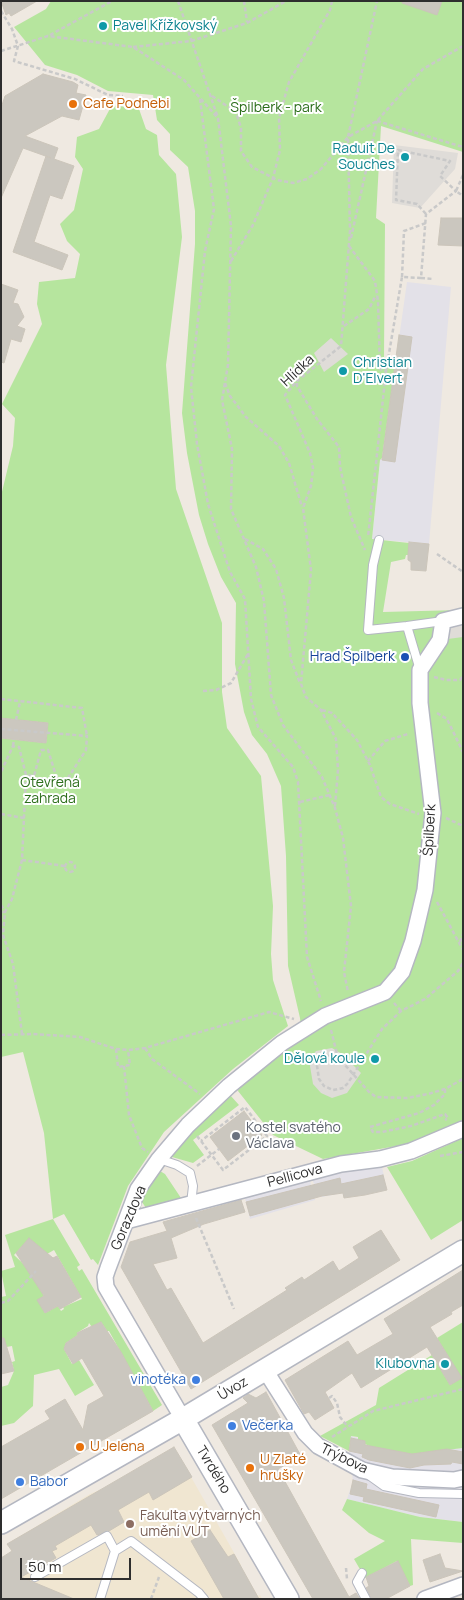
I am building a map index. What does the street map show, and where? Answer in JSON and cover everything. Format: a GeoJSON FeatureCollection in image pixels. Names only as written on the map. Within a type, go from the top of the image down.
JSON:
{"type":"FeatureCollection","features":[{"type":"Feature","properties":{"kind":"main road","name":"Úvoz"},"geometry":{"type":"LineString","coordinates":[[1,1523],[183,1419],[463,1251]]}},
{"type":"Feature","properties":{"kind":"main road","name":"Tvrdého"},"geometry":{"type":"LineString","coordinates":[[183,1419],[288,1599]]}},
{"type":"Feature","properties":{"kind":"street"},"geometry":{"type":"LineString","coordinates":[[420,670],[440,640],[443,621],[463,616]]}},
{"type":"Feature","properties":{"kind":"street","name":"Špilberk"},"geometry":{"type":"LineString","coordinates":[[325,1016],[385,992],[402,972],[413,941],[425,890],[433,813],[420,703],[420,670]]}},
{"type":"Feature","properties":{"kind":"street","name":"Gorazdova"},"geometry":{"type":"LineString","coordinates":[[183,1419],[106,1287],[105,1277],[138,1189],[155,1157],[211,1102],[282,1043],[325,1016]]}},
{"type":"Feature","properties":{"kind":"street","name":"Pellicova"},"geometry":{"type":"LineString","coordinates":[[126,1221],[341,1164],[380,1159],[411,1151],[463,1129]]}},
{"type":"Feature","properties":{"kind":"street","name":"Trýbova"},"geometry":{"type":"LineString","coordinates":[[265,1370],[305,1433],[318,1446],[362,1470],[392,1477],[454,1480],[463,1478]]}},
{"type":"Feature","properties":{"kind":"street"},"geometry":{"type":"LineString","coordinates":[[425,1599],[463,1585]]}},
{"type":"Feature","properties":{"kind":"lane"},"geometry":{"type":"LineString","coordinates":[[379,540],[373,565],[368,630],[443,621]]}},
{"type":"Feature","properties":{"kind":"lane"},"geometry":{"type":"LineString","coordinates":[[407,626],[420,670]]}},
{"type":"Feature","properties":{"kind":"lane"},"geometry":{"type":"LineString","coordinates":[[155,1157],[193,1170],[191,1204]]}},
{"type":"Feature","properties":{"kind":"lane"},"geometry":{"type":"LineString","coordinates":[[362,1470],[384,1486],[420,1493],[463,1494]]}},
{"type":"Feature","properties":{"kind":"lane"},"geometry":{"type":"LineString","coordinates":[[35,1577],[107,1536],[114,1551],[100,1599]]}},
{"type":"Feature","properties":{"kind":"lane"},"geometry":{"type":"LineString","coordinates":[[114,1551],[131,1541],[199,1592],[204,1599]]}},
{"type":"Feature","properties":{"kind":"lane"},"geometry":{"type":"LineString","coordinates":[[362,1573],[358,1582],[366,1599]]}},
{"type":"Feature","properties":{"kind":"path"},"geometry":{"type":"LineString","coordinates":[[1,51],[48,36],[112,1]]}},
{"type":"Feature","properties":{"kind":"path"},"geometry":{"type":"LineString","coordinates":[[178,1],[218,118],[231,226],[228,365],[222,400],[232,449],[231,509],[256,567],[264,601],[271,695],[283,725],[322,776],[335,808],[343,838],[351,906],[344,972],[351,1005]]}},
{"type":"Feature","properties":{"kind":"path"},"geometry":{"type":"LineString","coordinates":[[244,1],[247,23]]}},
{"type":"Feature","properties":{"kind":"path"},"geometry":{"type":"LineString","coordinates":[[48,36],[133,47],[192,41],[247,23],[286,1]]}},
{"type":"Feature","properties":{"kind":"path"},"geometry":{"type":"LineString","coordinates":[[230,263],[253,225],[273,178],[280,150],[279,118],[290,82],[330,10],[332,1]]}},
{"type":"Feature","properties":{"kind":"path","name":"Hlídka"},"geometry":{"type":"LineString","coordinates":[[301,684],[311,570],[303,508],[311,486],[313,468],[310,452],[286,395],[297,381],[342,346],[349,247],[348,137],[377,1]]}},
{"type":"Feature","properties":{"kind":"path"},"geometry":{"type":"LineString","coordinates":[[1,12],[12,29],[18,46],[14,61],[74,79],[108,96],[123,96]]}},
{"type":"Feature","properties":{"kind":"path"},"geometry":{"type":"LineString","coordinates":[[212,96],[236,112],[241,128],[241,151],[252,167],[273,178],[293,183],[307,179],[321,169],[348,137],[377,121],[423,70],[463,46]]}},
{"type":"Feature","properties":{"kind":"path"},"geometry":{"type":"LineString","coordinates":[[133,47],[184,80],[218,118]]}},
{"type":"Feature","properties":{"kind":"path"},"geometry":{"type":"LineString","coordinates":[[200,99],[214,209],[205,251],[192,387],[197,444],[208,504],[230,572],[245,599],[251,699],[258,727],[293,767],[298,782],[307,957],[337,1054],[369,1092],[385,1098],[407,1098],[445,1089],[463,1079]]}},
{"type":"Feature","properties":{"kind":"path"},"geometry":{"type":"LineString","coordinates":[[377,121],[463,147]]}},
{"type":"Feature","properties":{"kind":"path"},"geometry":{"type":"LineString","coordinates":[[377,121],[349,247],[358,255],[375,281],[380,369],[386,371]]}},
{"type":"Feature","properties":{"kind":"path"},"geometry":{"type":"LineString","coordinates":[[421,278],[426,214],[417,204],[396,200],[398,150],[450,161],[440,176],[463,196]]}},
{"type":"Feature","properties":{"kind":"path"},"geometry":{"type":"LineString","coordinates":[[426,214],[456,191],[463,175]]}},
{"type":"Feature","properties":{"kind":"path"},"geometry":{"type":"LineString","coordinates":[[297,381],[297,386],[307,403],[339,447],[340,467],[350,517],[366,554],[386,371],[402,277],[404,231],[426,223]]}},
{"type":"Feature","properties":{"kind":"path"},"geometry":{"type":"LineString","coordinates":[[402,277],[433,279]]}},
{"type":"Feature","properties":{"kind":"path"},"geometry":{"type":"LineString","coordinates":[[344,326],[369,309],[377,294]]}},
{"type":"Feature","properties":{"kind":"path"},"geometry":{"type":"LineString","coordinates":[[225,383],[230,396],[246,417],[279,446],[290,463],[303,508]]}},
{"type":"Feature","properties":{"kind":"path"},"geometry":{"type":"LineString","coordinates":[[244,538],[263,549],[276,569],[284,598],[291,660],[306,696],[321,710],[336,739],[338,770],[335,808]]}},
{"type":"Feature","properties":{"kind":"path"},"geometry":{"type":"LineString","coordinates":[[437,554],[463,572]]}},
{"type":"Feature","properties":{"kind":"path"},"geometry":{"type":"LineString","coordinates":[[203,691],[216,690],[230,683],[248,653]]}},
{"type":"Feature","properties":{"kind":"path"},"geometry":{"type":"LineString","coordinates":[[420,670],[446,680],[460,680],[463,676]]}},
{"type":"Feature","properties":{"kind":"path"},"geometry":{"type":"LineString","coordinates":[[1,699],[82,708],[87,736],[86,750],[66,782],[58,782],[48,750],[41,750],[34,776],[26,775]]}},
{"type":"Feature","properties":{"kind":"path"},"geometry":{"type":"LineString","coordinates":[[16,720],[20,702]]}},
{"type":"Feature","properties":{"kind":"path"},"geometry":{"type":"LineString","coordinates":[[420,703],[447,719],[463,752]]}},
{"type":"Feature","properties":{"kind":"path"},"geometry":{"type":"LineString","coordinates":[[321,710],[332,713],[350,731],[368,761],[381,797],[390,804],[416,814],[433,813],[456,821],[463,826]]}},
{"type":"Feature","properties":{"kind":"path"},"geometry":{"type":"LineString","coordinates":[[1,729],[87,736]]}},
{"type":"Feature","properties":{"kind":"path"},"geometry":{"type":"LineString","coordinates":[[368,761],[385,741],[404,735],[424,733]]}},
{"type":"Feature","properties":{"kind":"path"},"geometry":{"type":"LineString","coordinates":[[1,772],[14,746],[14,739]]}},
{"type":"Feature","properties":{"kind":"path"},"geometry":{"type":"LineString","coordinates":[[3,912],[12,899],[22,860],[26,775],[19,747],[14,746]]}},
{"type":"Feature","properties":{"kind":"path"},"geometry":{"type":"LineString","coordinates":[[299,802],[330,795]]}},
{"type":"Feature","properties":{"kind":"path"},"geometry":{"type":"LineString","coordinates":[[1,814],[24,818]]}},
{"type":"Feature","properties":{"kind":"path"},"geometry":{"type":"LineString","coordinates":[[22,860],[65,866],[71,862],[76,867],[69,872],[65,866]]}},
{"type":"Feature","properties":{"kind":"path"},"geometry":{"type":"LineString","coordinates":[[425,890],[437,901],[463,950]]}},
{"type":"Feature","properties":{"kind":"path"},"geometry":{"type":"LineString","coordinates":[[1,905],[4,935],[13,964],[22,1034]]}},
{"type":"Feature","properties":{"kind":"path"},"geometry":{"type":"LineString","coordinates":[[460,942],[463,934]]}},
{"type":"Feature","properties":{"kind":"path"},"geometry":{"type":"LineString","coordinates":[[337,1054],[319,1058],[316,1072],[318,1079],[324,1086],[333,1090],[343,1088],[382,1029],[401,1011],[425,998],[458,971],[463,963]]}},
{"type":"Feature","properties":{"kind":"path"},"geometry":{"type":"LineString","coordinates":[[1,1035],[22,1034],[80,1037],[116,1049],[128,1050],[145,1048],[269,1012],[302,1021],[308,1026]]}},
{"type":"Feature","properties":{"kind":"path"},"geometry":{"type":"LineString","coordinates":[[145,1048],[152,1058],[211,1102]]}},
{"type":"Feature","properties":{"kind":"path"},"geometry":{"type":"LineString","coordinates":[[116,1049],[118,1067],[130,1066],[128,1050]]}},
{"type":"Feature","properties":{"kind":"path"},"geometry":{"type":"LineString","coordinates":[[124,1066],[130,1115],[142,1148],[155,1157]]}},
{"type":"Feature","properties":{"kind":"path"},"geometry":{"type":"LineString","coordinates":[[442,1122],[448,1118],[445,1114],[394,1130],[373,1132],[370,1127],[419,1113],[434,1105],[445,1094],[445,1089]]}},
{"type":"Feature","properties":{"kind":"path"},"geometry":{"type":"LineString","coordinates":[[188,1125],[200,1141],[223,1170],[254,1144],[267,1136],[245,1107],[200,1141]]}},
{"type":"Feature","properties":{"kind":"path"},"geometry":{"type":"LineString","coordinates":[[193,1170],[219,1149]]}},
{"type":"Feature","properties":{"kind":"path"},"geometry":{"type":"LineString","coordinates":[[191,1204],[234,1309]]}},
{"type":"Feature","properties":{"kind":"path"},"geometry":{"type":"LineString","coordinates":[[1,1303],[8,1301],[36,1271]]}},
{"type":"Feature","properties":{"kind":"path"},"geometry":{"type":"LineString","coordinates":[[318,1446],[373,1411],[463,1389]]}},
{"type":"Feature","properties":{"kind":"path"},"geometry":{"type":"LineString","coordinates":[[329,1398],[332,1396],[337,1402],[340,1417],[348,1427]]}},
{"type":"Feature","properties":{"kind":"path"},"geometry":{"type":"LineString","coordinates":[[151,1599],[164,1565]]}},
{"type":"Feature","properties":{"kind":"shaded area"},"geometry":{"type":"Polygon","coordinates":[[[394,145],[458,153],[455,169],[420,208],[392,203],[394,145]]]}},
{"type":"Feature","properties":{"kind":"shaded area"},"geometry":{"type":"Polygon","coordinates":[[[407,282],[451,287],[429,544],[372,539],[380,460],[382,458],[407,282]]]}},
{"type":"Feature","properties":{"kind":"shaded area"},"geometry":{"type":"Polygon","coordinates":[[[331,338],[348,354],[324,372],[314,353],[331,338]]]}},
{"type":"Feature","properties":{"kind":"shaded area"},"geometry":{"type":"Polygon","coordinates":[[[463,616],[463,637],[440,640],[443,621],[463,616]]]}},
{"type":"Feature","properties":{"kind":"shaded area"},"geometry":{"type":"Polygon","coordinates":[[[332,1048],[342,1054],[361,1073],[347,1093],[332,1098],[321,1093],[313,1084],[310,1066],[312,1056],[316,1051],[332,1048]]]}},
{"type":"Feature","properties":{"kind":"shaded area"},"geometry":{"type":"Polygon","coordinates":[[[382,1167],[387,1190],[365,1195],[364,1193],[344,1197],[342,1193],[322,1197],[312,1180],[336,1173],[382,1167]]]}},
{"type":"Feature","properties":{"kind":"shaded area"},"geometry":{"type":"Polygon","coordinates":[[[310,1181],[315,1200],[250,1219],[245,1198],[310,1181]]]}},
{"type":"Feature","properties":{"kind":"shaded area"},"geometry":{"type":"Polygon","coordinates":[[[351,1436],[412,1453],[463,1448],[463,1522],[420,1517],[347,1499],[353,1481],[349,1451],[351,1436]]]}},
{"type":"Feature","properties":{"kind":"shaded area","name":"Fakulta výtvarných umění VUT"},"geometry":{"type":"Polygon","coordinates":[[[174,1447],[241,1565],[236,1569],[245,1574],[258,1596],[260,1595],[262,1599],[1,1599],[1,1558],[12,1551],[7,1544],[90,1494],[104,1488],[174,1447]]]}},
{"type":"Feature","properties":{"kind":"green space","name":"Špilberk - park"},"geometry":{"type":"Polygon","coordinates":[[[51,1],[463,1],[463,152],[381,126],[376,218],[385,224],[384,357],[396,359],[382,458],[380,460],[372,539],[409,543],[409,555],[406,555],[405,559],[391,562],[383,612],[460,610],[463,605],[463,1120],[408,1144],[323,1159],[273,1135],[238,1091],[239,1085],[302,1037],[300,1018],[288,966],[286,856],[281,786],[267,754],[252,735],[244,712],[235,664],[236,603],[221,577],[208,544],[199,515],[187,453],[182,413],[195,244],[195,211],[188,167],[170,150],[170,134],[157,120],[153,95],[108,91],[77,75],[45,65],[14,27],[46,9],[51,1]]]}},
{"type":"Feature","properties":{"kind":"green space","name":"Otevřená zahrada"},"geometry":{"type":"Polygon","coordinates":[[[112,105],[139,109],[146,129],[157,135],[159,155],[176,174],[182,237],[166,365],[176,489],[222,623],[222,692],[227,728],[261,776],[273,906],[271,954],[273,980],[288,1026],[233,1069],[164,1132],[128,1186],[98,1265],[93,1259],[91,1260],[64,1214],[53,1219],[44,1133],[23,1052],[1,1057],[1,738],[46,743],[48,723],[1,718],[1,496],[13,446],[15,418],[2,404],[42,324],[37,304],[39,282],[75,278],[80,254],[67,241],[60,224],[74,210],[83,169],[75,157],[77,137],[99,129],[112,105]]]}},
{"type":"Feature","properties":{"kind":"green space"},"geometry":{"type":"Polygon","coordinates":[[[230,1095],[239,1105],[193,1140],[204,1155],[193,1163],[172,1157],[170,1155],[188,1135],[230,1095]]]}},
{"type":"Feature","properties":{"kind":"green space"},"geometry":{"type":"Polygon","coordinates":[[[463,1138],[463,1220],[431,1240],[387,1167],[412,1161],[463,1138]]]}},
{"type":"Feature","properties":{"kind":"green space"},"geometry":{"type":"Polygon","coordinates":[[[160,1171],[165,1174],[181,1198],[146,1208],[142,1198],[148,1186],[160,1171]]]}},
{"type":"Feature","properties":{"kind":"green space"},"geometry":{"type":"Polygon","coordinates":[[[53,1219],[80,1265],[77,1267],[79,1271],[82,1269],[162,1405],[153,1411],[109,1331],[101,1322],[92,1327],[89,1323],[88,1326],[77,1333],[78,1335],[66,1343],[64,1349],[72,1364],[79,1360],[94,1385],[75,1396],[59,1369],[34,1375],[33,1406],[14,1423],[1,1426],[1,1387],[8,1385],[14,1371],[12,1362],[15,1361],[12,1346],[1,1348],[1,1297],[6,1296],[1,1271],[15,1267],[5,1235],[53,1219]],[[29,1239],[14,1255],[31,1271],[44,1296],[38,1300],[45,1313],[58,1306],[61,1311],[64,1309],[63,1307],[82,1299],[54,1250],[47,1254],[29,1239]]]}},
{"type":"Feature","properties":{"kind":"green space"},"geometry":{"type":"Polygon","coordinates":[[[463,1322],[463,1448],[412,1454],[372,1447],[365,1444],[365,1441],[358,1440],[358,1437],[351,1436],[349,1451],[320,1436],[376,1405],[379,1388],[432,1355],[450,1385],[461,1378],[437,1338],[463,1322]]]}},
{"type":"Feature","properties":{"kind":"green space"},"geometry":{"type":"Polygon","coordinates":[[[347,1499],[420,1517],[463,1522],[463,1543],[411,1539],[413,1585],[410,1586],[397,1561],[365,1578],[354,1559],[385,1541],[369,1533],[342,1510],[347,1499]]]}},
{"type":"Feature","properties":{"kind":"building"},"geometry":{"type":"Polygon","coordinates":[[[1,1],[37,1],[11,16],[9,13],[6,15],[1,1]]]}},
{"type":"Feature","properties":{"kind":"building"},"geometry":{"type":"Polygon","coordinates":[[[403,1],[442,1],[437,15],[402,3],[403,1]]]}},
{"type":"Feature","properties":{"kind":"building"},"geometry":{"type":"Polygon","coordinates":[[[43,74],[73,82],[78,85],[76,93],[86,95],[79,120],[62,116],[25,136],[58,148],[54,159],[74,166],[62,199],[50,195],[34,242],[68,255],[62,270],[13,252],[46,156],[23,148],[1,198],[1,108],[5,96],[43,74]]]}},
{"type":"Feature","properties":{"kind":"building"},"geometry":{"type":"Polygon","coordinates":[[[441,218],[463,218],[463,246],[438,245],[441,218]]]}},
{"type":"Feature","properties":{"kind":"building"},"geometry":{"type":"Polygon","coordinates":[[[1,284],[18,290],[13,303],[18,304],[24,317],[17,326],[25,329],[21,342],[11,339],[4,363],[1,362],[1,284]]]}},
{"type":"Feature","properties":{"kind":"building"},"geometry":{"type":"Polygon","coordinates":[[[399,335],[412,337],[395,462],[382,460],[399,335]]]}},
{"type":"Feature","properties":{"kind":"building"},"geometry":{"type":"Polygon","coordinates":[[[409,542],[429,544],[426,571],[411,570],[411,562],[408,560],[409,542]]]}},
{"type":"Feature","properties":{"kind":"building"},"geometry":{"type":"Polygon","coordinates":[[[1,718],[48,723],[46,743],[1,738],[1,718]]]}},
{"type":"Feature","properties":{"kind":"building","name":"Kostel svatého Václava"},"geometry":{"type":"Polygon","coordinates":[[[244,1111],[262,1135],[228,1161],[210,1137],[244,1111]]]}},
{"type":"Feature","properties":{"kind":"building"},"geometry":{"type":"Polygon","coordinates":[[[383,1175],[387,1190],[365,1195],[344,1198],[343,1193],[322,1196],[250,1216],[246,1202],[340,1178],[341,1184],[383,1175]]]}},
{"type":"Feature","properties":{"kind":"building"},"geometry":{"type":"Polygon","coordinates":[[[241,1200],[245,1212],[204,1224],[171,1238],[177,1258],[153,1264],[167,1290],[171,1288],[203,1343],[287,1290],[285,1288],[302,1277],[304,1280],[333,1261],[339,1271],[359,1258],[353,1247],[381,1230],[400,1260],[191,1389],[121,1267],[130,1242],[167,1231],[163,1222],[241,1200]]]}},
{"type":"Feature","properties":{"kind":"building"},"geometry":{"type":"Polygon","coordinates":[[[29,1238],[53,1258],[57,1256],[81,1297],[60,1309],[58,1306],[45,1313],[37,1300],[44,1296],[16,1253],[29,1238]]]}},
{"type":"Feature","properties":{"kind":"building"},"geometry":{"type":"Polygon","coordinates":[[[463,1270],[463,1305],[430,1327],[462,1378],[450,1385],[427,1347],[361,1388],[352,1373],[325,1392],[334,1408],[315,1420],[309,1412],[304,1414],[285,1380],[348,1341],[357,1355],[393,1334],[384,1319],[463,1270]]]}},
{"type":"Feature","properties":{"kind":"building"},"geometry":{"type":"Polygon","coordinates":[[[101,1322],[121,1352],[153,1411],[1,1499],[1,1447],[50,1419],[45,1411],[65,1399],[83,1430],[88,1405],[104,1396],[82,1358],[73,1364],[64,1349],[66,1343],[78,1335],[77,1333],[101,1322]]]}},
{"type":"Feature","properties":{"kind":"building"},"geometry":{"type":"Polygon","coordinates":[[[1,1338],[4,1338],[14,1371],[1,1374],[1,1338]]]}},
{"type":"Feature","properties":{"kind":"building"},"geometry":{"type":"Polygon","coordinates":[[[266,1392],[301,1456],[278,1469],[349,1597],[356,1593],[360,1599],[313,1599],[212,1425],[248,1403],[243,1398],[248,1394],[256,1398],[266,1392]]]}},
{"type":"Feature","properties":{"kind":"building"},"geometry":{"type":"Polygon","coordinates":[[[351,1438],[365,1441],[365,1445],[412,1454],[447,1449],[463,1452],[463,1464],[452,1462],[451,1464],[424,1465],[410,1468],[369,1460],[362,1457],[363,1454],[349,1451],[351,1438]]]}},
{"type":"Feature","properties":{"kind":"building"},"geometry":{"type":"Polygon","coordinates":[[[174,1447],[192,1477],[153,1500],[149,1492],[118,1510],[124,1522],[109,1531],[97,1535],[91,1525],[55,1546],[57,1549],[52,1551],[56,1558],[21,1577],[74,1599],[1,1599],[1,1558],[12,1551],[7,1544],[174,1447]]]}},
{"type":"Feature","properties":{"kind":"building"},"geometry":{"type":"Polygon","coordinates":[[[353,1480],[367,1484],[366,1489],[439,1505],[436,1517],[363,1501],[364,1497],[350,1494],[353,1480]]]}},
{"type":"Feature","properties":{"kind":"building"},"geometry":{"type":"Polygon","coordinates":[[[210,1530],[228,1557],[234,1554],[259,1599],[224,1599],[191,1541],[210,1530]]]}},
{"type":"Feature","properties":{"kind":"building"},"geometry":{"type":"Polygon","coordinates":[[[440,1554],[445,1568],[463,1571],[430,1582],[423,1560],[440,1554]]]}},
{"type":"Feature","properties":{"kind":"building"},"geometry":{"type":"Polygon","coordinates":[[[398,1561],[410,1586],[386,1599],[372,1599],[366,1588],[369,1586],[366,1577],[398,1561]]]}},
{"type":"Feature","properties":{"kind":"place","name":"Pavel Křížkovský"},"geometry":{"type":"Point","coordinates":[103,26]}},
{"type":"Feature","properties":{"kind":"place","name":"Cafe Podnebi"},"geometry":{"type":"Point","coordinates":[73,104]}},
{"type":"Feature","properties":{"kind":"place","name":"Raduit De Souches"},"geometry":{"type":"Point","coordinates":[405,157]}},
{"type":"Feature","properties":{"kind":"place","name":"Christian D'Elvert"},"geometry":{"type":"Point","coordinates":[343,371]}},
{"type":"Feature","properties":{"kind":"place","name":"Hrad Špilberk"},"geometry":{"type":"Point","coordinates":[405,657]}},
{"type":"Feature","properties":{"kind":"place","name":"Dělová koule"},"geometry":{"type":"Point","coordinates":[375,1059]}},
{"type":"Feature","properties":{"kind":"place","name":"Kostel svatého Václava"},"geometry":{"type":"Point","coordinates":[236,1136]}},
{"type":"Feature","properties":{"kind":"place","name":"Klubovna"},"geometry":{"type":"Point","coordinates":[445,1364]}},
{"type":"Feature","properties":{"kind":"place","name":"vinotéka"},"geometry":{"type":"Point","coordinates":[196,1380]}},
{"type":"Feature","properties":{"kind":"place","name":"Večerka"},"geometry":{"type":"Point","coordinates":[232,1426]}},
{"type":"Feature","properties":{"kind":"place","name":"U Jelena"},"geometry":{"type":"Point","coordinates":[80,1447]}},
{"type":"Feature","properties":{"kind":"place","name":"U Zlaté hrušky"},"geometry":{"type":"Point","coordinates":[250,1468]}},
{"type":"Feature","properties":{"kind":"place","name":"Babor"},"geometry":{"type":"Point","coordinates":[20,1482]}},
{"type":"Feature","properties":{"kind":"place","name":"Fakulta výtvarných umění VUT"},"geometry":{"type":"Point","coordinates":[130,1524]}}]}
